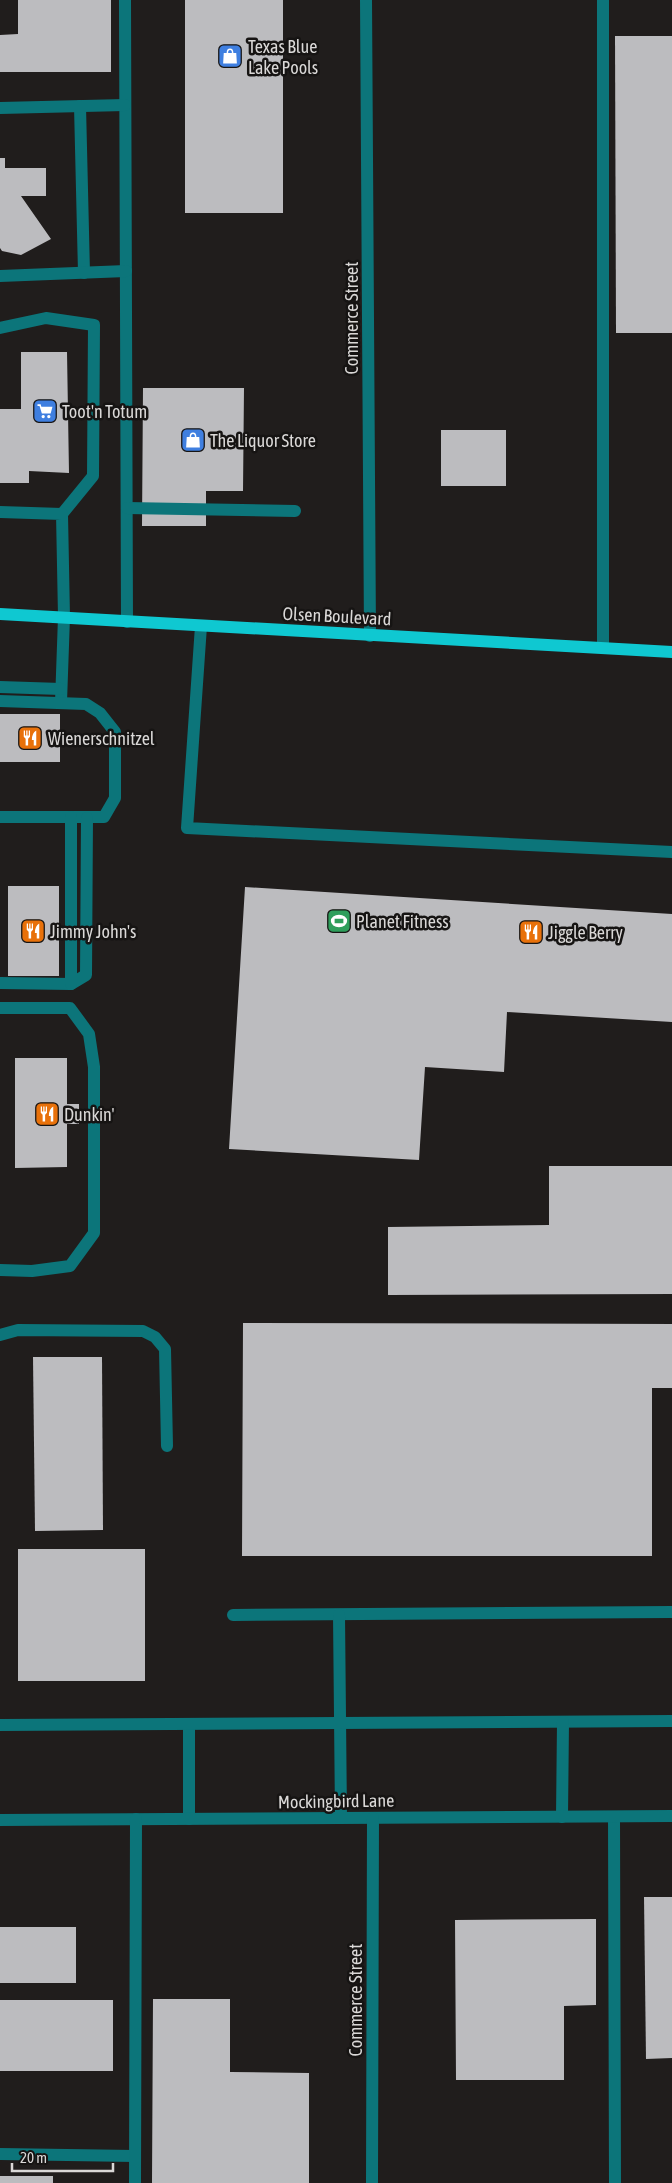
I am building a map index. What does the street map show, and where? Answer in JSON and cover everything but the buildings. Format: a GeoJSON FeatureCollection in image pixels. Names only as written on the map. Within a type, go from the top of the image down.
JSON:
{"type":"FeatureCollection","features":[{"type":"Feature","properties":{"kind":"main road","name":"Olsen Boulevard"},"geometry":{"type":"LineString","coordinates":[[0,614],[672,652]]}},
{"type":"Feature","properties":{"kind":"street"},"geometry":{"type":"LineString","coordinates":[[125,0],[127,622]]}},
{"type":"Feature","properties":{"kind":"street","name":"Commerce Street"},"geometry":{"type":"LineString","coordinates":[[366,0],[370,636]]}},
{"type":"Feature","properties":{"kind":"street"},"geometry":{"type":"LineString","coordinates":[[603,0],[603,648]]}},
{"type":"Feature","properties":{"kind":"street"},"geometry":{"type":"LineString","coordinates":[[0,108],[125,105]]}},
{"type":"Feature","properties":{"kind":"street"},"geometry":{"type":"LineString","coordinates":[[80,106],[84,273]]}},
{"type":"Feature","properties":{"kind":"street"},"geometry":{"type":"LineString","coordinates":[[0,276],[126,271]]}},
{"type":"Feature","properties":{"kind":"street"},"geometry":{"type":"LineString","coordinates":[[0,328],[46,318],[94,325],[93,476],[62,514],[64,617],[61,696]]}},
{"type":"Feature","properties":{"kind":"street"},"geometry":{"type":"LineString","coordinates":[[127,508],[295,511]]}},
{"type":"Feature","properties":{"kind":"street"},"geometry":{"type":"LineString","coordinates":[[0,512],[62,514]]}},
{"type":"Feature","properties":{"kind":"street"},"geometry":{"type":"LineString","coordinates":[[201,626],[187,828],[672,852]]}},
{"type":"Feature","properties":{"kind":"street"},"geometry":{"type":"LineString","coordinates":[[0,687],[61,696],[86,704],[100,713],[115,732],[115,798],[104,817],[0,817]]}},
{"type":"Feature","properties":{"kind":"street"},"geometry":{"type":"LineString","coordinates":[[0,701],[61,696]]}},
{"type":"Feature","properties":{"kind":"street"},"geometry":{"type":"LineString","coordinates":[[71,817],[71,984]]}},
{"type":"Feature","properties":{"kind":"street"},"geometry":{"type":"LineString","coordinates":[[0,983],[71,984],[86,976],[87,818]]}},
{"type":"Feature","properties":{"kind":"street"},"geometry":{"type":"LineString","coordinates":[[0,1008],[70,1008],[89,1034],[94,1086],[94,1233],[70,1266],[32,1271],[0,1270]]}},
{"type":"Feature","properties":{"kind":"street"},"geometry":{"type":"LineString","coordinates":[[0,1334],[18,1330],[142,1331],[156,1337],[165,1349],[168,1446]]}},
{"type":"Feature","properties":{"kind":"street"},"geometry":{"type":"LineString","coordinates":[[233,1615],[672,1612]]}},
{"type":"Feature","properties":{"kind":"street"},"geometry":{"type":"LineString","coordinates":[[338,1615],[341,1818]]}},
{"type":"Feature","properties":{"kind":"street"},"geometry":{"type":"LineString","coordinates":[[0,1725],[672,1721]]}},
{"type":"Feature","properties":{"kind":"street"},"geometry":{"type":"LineString","coordinates":[[562,1817],[563,1722]]}},
{"type":"Feature","properties":{"kind":"street"},"geometry":{"type":"LineString","coordinates":[[189,1724],[189,1819]]}},
{"type":"Feature","properties":{"kind":"street","name":"Mockingbird Lane"},"geometry":{"type":"LineString","coordinates":[[0,1820],[672,1816]]}},
{"type":"Feature","properties":{"kind":"street"},"geometry":{"type":"LineString","coordinates":[[614,1817],[614,2183]]}},
{"type":"Feature","properties":{"kind":"street","name":"Commerce Street"},"geometry":{"type":"LineString","coordinates":[[372,2183],[373,1818]]}},
{"type":"Feature","properties":{"kind":"street"},"geometry":{"type":"LineString","coordinates":[[135,2183],[136,1819]]}},
{"type":"Feature","properties":{"kind":"street"},"geometry":{"type":"LineString","coordinates":[[0,2154],[135,2156]]}},
{"type":"Feature","properties":{"kind":"place","name":"Texas Blue Lake Pools"},"geometry":{"type":"Point","coordinates":[230,56]}},
{"type":"Feature","properties":{"kind":"place","name":"Toot'n Totum"},"geometry":{"type":"Point","coordinates":[45,411]}},
{"type":"Feature","properties":{"kind":"place","name":"The Liquor Store"},"geometry":{"type":"Point","coordinates":[193,440]}},
{"type":"Feature","properties":{"kind":"place","name":"Wienerschnitzel"},"geometry":{"type":"Point","coordinates":[30,738]}},
{"type":"Feature","properties":{"kind":"place","name":"Planet Fitness"},"geometry":{"type":"Point","coordinates":[339,921]}},
{"type":"Feature","properties":{"kind":"place","name":"Jimmy John's"},"geometry":{"type":"Point","coordinates":[33,931]}},
{"type":"Feature","properties":{"kind":"place","name":"Jiggle Berry"},"geometry":{"type":"Point","coordinates":[531,932]}},
{"type":"Feature","properties":{"kind":"place","name":"Dunkin'"},"geometry":{"type":"Point","coordinates":[47,1114]}}]}
